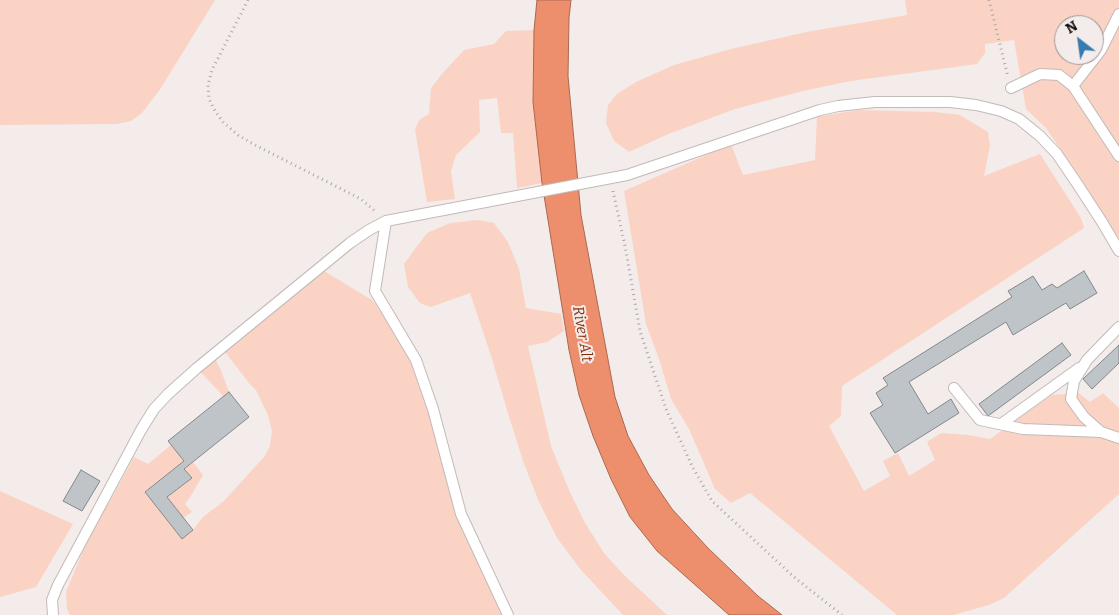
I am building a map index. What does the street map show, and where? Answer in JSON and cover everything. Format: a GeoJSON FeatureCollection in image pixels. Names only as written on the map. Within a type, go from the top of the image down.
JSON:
{"type":"FeatureCollection","features":[{"type":"Feature","properties":{"kind":"lane"},"geometry":{"type":"LineString","coordinates":[[1073,86],[1101,50],[1119,14]]}},
{"type":"Feature","properties":{"kind":"lane"},"geometry":{"type":"LineString","coordinates":[[1011,88],[1040,74],[1059,75],[1073,86],[1119,156]]}},
{"type":"Feature","properties":{"kind":"lane"},"geometry":{"type":"LineString","coordinates":[[53,615],[52,600],[58,585],[154,409],[197,368],[350,243],[368,230],[386,221],[627,175],[820,110],[838,106],[875,102],[950,102],[976,105],[1001,111],[1019,119],[1040,136],[1057,154],[1119,251]]}},
{"type":"Feature","properties":{"kind":"lane"},"geometry":{"type":"LineString","coordinates":[[386,221],[375,291],[416,360],[433,409],[461,514],[508,615]]}},
{"type":"Feature","properties":{"kind":"lane"},"geometry":{"type":"LineString","coordinates":[[1101,432],[1084,417],[1071,398],[1074,381],[1087,360],[1119,327]]}},
{"type":"Feature","properties":{"kind":"lane"},"geometry":{"type":"LineString","coordinates":[[1001,424],[1084,365]]}},
{"type":"Feature","properties":{"kind":"lane"},"geometry":{"type":"LineString","coordinates":[[954,388],[980,420],[1023,429],[1101,432],[1119,438]]}},
{"type":"Feature","properties":{"kind":"path"},"geometry":{"type":"LineString","coordinates":[[248,0],[212,70],[208,85],[209,99],[215,111],[223,122],[238,135],[361,198],[386,221]]}},
{"type":"Feature","properties":{"kind":"path"},"geometry":{"type":"LineString","coordinates":[[989,0],[1011,88]]}},
{"type":"Feature","properties":{"kind":"path"},"geometry":{"type":"LineString","coordinates":[[607,179],[625,246],[640,330],[666,409],[693,468],[712,501],[794,577],[842,615]]}},
{"type":"Feature","properties":{"kind":"shaded area"},"geometry":{"type":"Polygon","coordinates":[[[0,0],[215,0],[161,88],[142,113],[131,121],[117,124],[0,125],[0,0]]]}},
{"type":"Feature","properties":{"kind":"shaded area"},"geometry":{"type":"Polygon","coordinates":[[[905,0],[1119,0],[1119,242],[1089,191],[1046,128],[1026,109],[1014,40],[985,44],[985,53],[977,64],[851,81],[803,91],[735,109],[666,135],[629,152],[614,141],[606,123],[608,105],[617,94],[636,82],[674,65],[731,49],[811,31],[907,15],[905,0]]]}},
{"type":"Feature","properties":{"kind":"shaded area"},"geometry":{"type":"Polygon","coordinates":[[[534,30],[533,102],[542,183],[517,188],[513,133],[501,133],[497,98],[479,100],[480,132],[456,155],[451,171],[455,199],[427,202],[415,130],[419,120],[429,114],[431,88],[464,50],[494,44],[506,31],[534,30]]]}},
{"type":"Feature","properties":{"kind":"shaded area"},"geometry":{"type":"Polygon","coordinates":[[[859,110],[935,112],[960,115],[988,132],[990,146],[984,176],[1040,154],[1081,218],[1084,228],[842,386],[841,416],[829,426],[864,491],[890,476],[883,461],[898,453],[909,476],[935,460],[927,442],[941,433],[990,439],[1052,395],[1079,393],[1090,402],[1103,393],[1119,408],[1119,494],[1004,598],[989,605],[953,615],[897,615],[750,493],[731,503],[715,489],[689,429],[671,399],[646,324],[624,191],[731,144],[743,175],[815,160],[817,117],[859,110]]]}},
{"type":"Feature","properties":{"kind":"shaded area"},"geometry":{"type":"Polygon","coordinates":[[[478,220],[494,223],[508,242],[519,269],[526,308],[561,314],[564,331],[547,342],[528,346],[551,446],[569,490],[585,523],[604,553],[624,575],[667,615],[623,615],[581,570],[557,538],[539,502],[523,461],[470,293],[431,307],[420,303],[408,287],[404,264],[427,233],[450,223],[478,220]]]}},
{"type":"Feature","properties":{"kind":"shaded area"},"geometry":{"type":"Polygon","coordinates":[[[319,268],[372,300],[416,360],[461,514],[508,615],[70,615],[67,609],[66,592],[104,500],[109,503],[134,457],[148,464],[171,445],[184,461],[145,492],[182,539],[193,530],[203,517],[224,501],[265,456],[270,446],[272,431],[268,415],[256,390],[222,348],[319,268]]]}},
{"type":"Feature","properties":{"kind":"shaded area"},"geometry":{"type":"Polygon","coordinates":[[[213,355],[229,392],[224,397],[197,368],[213,355]]]}},
{"type":"Feature","properties":{"kind":"shaded area"},"geometry":{"type":"Polygon","coordinates":[[[193,462],[203,475],[185,504],[192,512],[183,518],[167,497],[192,478],[184,469],[193,462]]]}},
{"type":"Feature","properties":{"kind":"shaded area"},"geometry":{"type":"Polygon","coordinates":[[[0,491],[73,524],[36,587],[0,597],[0,491]]]}},
{"type":"Feature","properties":{"kind":"water","name":"River Alt"},"geometry":{"type":"Polygon","coordinates":[[[537,0],[571,0],[568,76],[581,215],[615,397],[628,436],[649,475],[672,509],[708,548],[758,596],[782,615],[729,615],[657,551],[630,517],[593,436],[579,395],[569,350],[542,183],[533,102],[534,30],[537,0]]]}},
{"type":"Feature","properties":{"kind":"building"},"geometry":{"type":"Polygon","coordinates":[[[1084,271],[1097,293],[1070,309],[1066,303],[1013,335],[1006,322],[909,382],[928,414],[951,399],[959,413],[895,453],[870,413],[883,405],[876,393],[888,385],[883,378],[1012,297],[1008,291],[1033,276],[1042,290],[1052,284],[1057,288],[1084,271]]]}},
{"type":"Feature","properties":{"kind":"building"},"geometry":{"type":"Polygon","coordinates":[[[1062,343],[1071,355],[988,416],[979,404],[1062,343]]]}},
{"type":"Feature","properties":{"kind":"building"},"geometry":{"type":"Polygon","coordinates":[[[1119,345],[1119,363],[1092,389],[1083,379],[1119,345]]]}},
{"type":"Feature","properties":{"kind":"building"},"geometry":{"type":"Polygon","coordinates":[[[229,392],[249,417],[184,469],[192,478],[167,497],[193,530],[182,539],[145,492],[184,461],[168,441],[229,392]]]}},
{"type":"Feature","properties":{"kind":"building"},"geometry":{"type":"Polygon","coordinates":[[[81,470],[100,481],[82,511],[63,501],[81,470]]]}}]}
